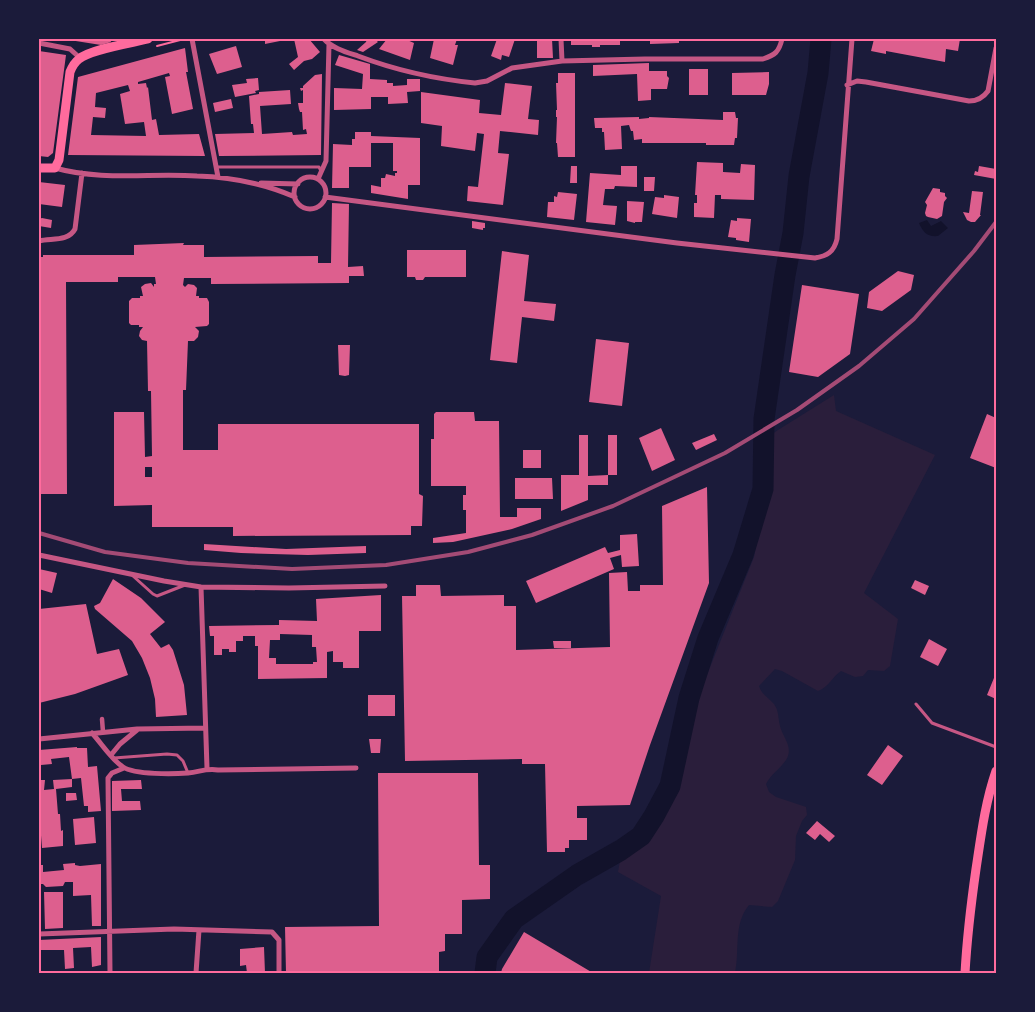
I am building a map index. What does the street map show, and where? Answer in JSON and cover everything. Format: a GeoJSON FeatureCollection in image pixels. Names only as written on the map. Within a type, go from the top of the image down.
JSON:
{"type":"FeatureCollection","features":[{"type":"Feature","properties":{"kind":"main road"},"geometry":{"type":"LineString","coordinates":[[39,168],[55,168],[57,165],[70,72],[80,58],[91,53],[148,39]]}},
{"type":"Feature","properties":{"kind":"main road"},"geometry":{"type":"LineString","coordinates":[[965,973],[966,940],[982,824],[996,770]]}},
{"type":"Feature","properties":{"kind":"street"},"geometry":{"type":"LineString","coordinates":[[192,39],[218,177]]}},
{"type":"Feature","properties":{"kind":"street"},"geometry":{"type":"LineString","coordinates":[[324,39],[329,44],[390,68],[475,83],[487,81],[512,68],[562,61],[645,58],[763,58],[774,55],[780,48],[782,39]]}},
{"type":"Feature","properties":{"kind":"street"},"geometry":{"type":"LineString","coordinates":[[561,39],[562,61]]}},
{"type":"Feature","properties":{"kind":"street"},"geometry":{"type":"LineString","coordinates":[[325,197],[677,243],[815,258],[824,257],[835,247],[837,239],[847,85],[852,39]]}},
{"type":"Feature","properties":{"kind":"street"},"geometry":{"type":"LineString","coordinates":[[39,43],[70,49],[80,58]]}},
{"type":"Feature","properties":{"kind":"street"},"geometry":{"type":"LineString","coordinates":[[318,179],[326,161],[329,44]]}},
{"type":"Feature","properties":{"kind":"street"},"geometry":{"type":"LineString","coordinates":[[847,85],[857,81],[866,82],[968,102],[974,101],[985,96],[988,91],[996,48]]}},
{"type":"Feature","properties":{"kind":"street"},"geometry":{"type":"LineString","coordinates":[[55,168],[82,173],[218,177],[282,192],[295,197],[302,207],[310,209],[319,206],[325,197],[324,185],[318,179],[306,178],[298,184],[295,190],[295,197]]}},
{"type":"Feature","properties":{"kind":"street"},"geometry":{"type":"LineString","coordinates":[[39,240],[72,235],[75,229],[82,173]]}},
{"type":"Feature","properties":{"kind":"street"},"geometry":{"type":"LineString","coordinates":[[250,183],[298,184]]}},
{"type":"Feature","properties":{"kind":"street"},"geometry":{"type":"LineString","coordinates":[[39,555],[85,566],[201,587],[385,586]]}},
{"type":"Feature","properties":{"kind":"street"},"geometry":{"type":"LineString","coordinates":[[201,587],[207,768]]}},
{"type":"Feature","properties":{"kind":"street"},"geometry":{"type":"LineString","coordinates":[[102,719],[103,732]]}},
{"type":"Feature","properties":{"kind":"street"},"geometry":{"type":"LineString","coordinates":[[39,739],[103,732],[205,728]]}},
{"type":"Feature","properties":{"kind":"street"},"geometry":{"type":"LineString","coordinates":[[113,756],[120,744],[137,730]]}},
{"type":"Feature","properties":{"kind":"street"},"geometry":{"type":"LineString","coordinates":[[92,733],[124,768],[142,772],[189,773],[207,768],[218,770],[356,768]]}},
{"type":"Feature","properties":{"kind":"street"},"geometry":{"type":"LineString","coordinates":[[110,973],[108,778],[112,773],[124,768]]}},
{"type":"Feature","properties":{"kind":"street"},"geometry":{"type":"LineString","coordinates":[[196,973],[199,930]]}},
{"type":"Feature","properties":{"kind":"street"},"geometry":{"type":"LineString","coordinates":[[39,934],[199,930],[272,932],[279,940],[279,973]]}},
{"type":"Feature","properties":{"kind":"lane"},"geometry":{"type":"LineString","coordinates":[[216,167],[318,167],[322,171]]}},
{"type":"Feature","properties":{"kind":"lane"},"geometry":{"type":"LineString","coordinates":[[133,575],[153,594],[158,596],[186,584]]}},
{"type":"Feature","properties":{"kind":"lane"},"geometry":{"type":"LineString","coordinates":[[916,704],[932,723],[996,747]]}},
{"type":"Feature","properties":{"kind":"lane"},"geometry":{"type":"LineString","coordinates":[[113,756],[177,755],[183,761],[189,773]]}},
{"type":"Feature","properties":{"kind":"shaded area"},"geometry":{"type":"Polygon","coordinates":[[[927,220],[931,226],[941,221],[948,228],[938,236],[928,235],[919,223],[927,220]]]}},
{"type":"Feature","properties":{"kind":"shaded area"},"geometry":{"type":"Polygon","coordinates":[[[834,395],[836,411],[935,455],[864,593],[898,619],[890,666],[884,671],[868,670],[863,676],[855,677],[841,671],[825,687],[818,691],[775,669],[759,686],[763,694],[776,707],[781,730],[789,751],[786,760],[766,784],[769,792],[776,797],[806,807],[807,815],[802,821],[796,836],[795,860],[778,901],[772,907],[749,905],[744,912],[739,929],[735,973],[649,973],[661,896],[618,872],[621,855],[639,842],[656,820],[669,798],[678,777],[689,720],[754,557],[760,526],[771,435],[834,395]]]}},
{"type":"Feature","properties":{"kind":"building"},"geometry":{"type":"Polygon","coordinates":[[[63,39],[110,39],[111,42],[101,45],[63,39]]]}},
{"type":"Feature","properties":{"kind":"building"},"geometry":{"type":"Polygon","coordinates":[[[265,39],[284,39],[285,40],[265,44],[265,39]]]}},
{"type":"Feature","properties":{"kind":"building"},"geometry":{"type":"Polygon","coordinates":[[[294,39],[309,39],[320,52],[312,59],[304,61],[294,70],[289,64],[298,57],[294,39]]]}},
{"type":"Feature","properties":{"kind":"building"},"geometry":{"type":"Polygon","coordinates":[[[367,39],[375,39],[378,42],[363,52],[357,50],[366,42],[367,39]]]}},
{"type":"Feature","properties":{"kind":"building"},"geometry":{"type":"Polygon","coordinates":[[[387,39],[405,39],[414,43],[410,60],[379,49],[387,39]]]}},
{"type":"Feature","properties":{"kind":"building"},"geometry":{"type":"Polygon","coordinates":[[[434,39],[457,39],[455,45],[458,45],[453,65],[430,58],[434,39]]]}},
{"type":"Feature","properties":{"kind":"building"},"geometry":{"type":"Polygon","coordinates":[[[497,39],[515,39],[509,57],[502,55],[501,60],[491,56],[497,39]]]}},
{"type":"Feature","properties":{"kind":"building"},"geometry":{"type":"Polygon","coordinates":[[[537,39],[552,39],[553,58],[537,58],[537,39]]]}},
{"type":"Feature","properties":{"kind":"building"},"geometry":{"type":"Polygon","coordinates":[[[571,39],[620,39],[620,45],[592,47],[592,45],[571,45],[571,39]]]}},
{"type":"Feature","properties":{"kind":"building"},"geometry":{"type":"Polygon","coordinates":[[[650,39],[679,39],[679,43],[650,44],[650,39]]]}},
{"type":"Feature","properties":{"kind":"building"},"geometry":{"type":"Polygon","coordinates":[[[874,39],[960,39],[958,51],[946,49],[945,62],[886,51],[886,54],[871,51],[874,39]]]}},
{"type":"Feature","properties":{"kind":"building"},"geometry":{"type":"Polygon","coordinates":[[[236,46],[242,67],[217,74],[209,54],[236,46]]]}},
{"type":"Feature","properties":{"kind":"building"},"geometry":{"type":"Polygon","coordinates":[[[185,48],[188,72],[186,72],[193,109],[172,114],[165,77],[170,76],[169,73],[138,82],[138,84],[146,83],[148,87],[152,120],[156,119],[159,135],[199,134],[205,156],[68,155],[78,77],[185,48]],[[128,85],[96,93],[95,107],[106,108],[105,118],[93,117],[91,135],[146,136],[144,122],[125,124],[120,94],[130,91],[128,85]]]}},
{"type":"Feature","properties":{"kind":"building"},"geometry":{"type":"Polygon","coordinates":[[[39,51],[66,55],[53,153],[48,157],[39,156],[39,96],[41,80],[39,76],[39,51]]]}},
{"type":"Feature","properties":{"kind":"building"},"geometry":{"type":"Polygon","coordinates":[[[339,55],[370,64],[370,79],[387,80],[387,83],[393,83],[393,86],[407,85],[407,79],[420,79],[420,91],[407,92],[408,103],[388,104],[388,97],[371,97],[371,109],[334,110],[334,88],[362,89],[363,74],[335,65],[339,55]]]}},
{"type":"Feature","properties":{"kind":"building"},"geometry":{"type":"Polygon","coordinates":[[[649,63],[649,71],[667,71],[669,78],[667,89],[651,89],[651,100],[638,101],[637,74],[593,76],[593,65],[649,63]]]}},
{"type":"Feature","properties":{"kind":"building"},"geometry":{"type":"Polygon","coordinates":[[[689,69],[708,69],[708,95],[689,95],[689,69]]]}},
{"type":"Feature","properties":{"kind":"building"},"geometry":{"type":"Polygon","coordinates":[[[769,72],[769,84],[766,95],[732,95],[732,73],[769,72]]]}},
{"type":"Feature","properties":{"kind":"building"},"geometry":{"type":"Polygon","coordinates":[[[558,73],[575,73],[575,157],[558,157],[556,143],[556,83],[558,83],[558,73]]]}},
{"type":"Feature","properties":{"kind":"building"},"geometry":{"type":"Polygon","coordinates":[[[322,74],[321,155],[219,156],[215,134],[254,133],[253,124],[251,124],[249,96],[259,94],[259,92],[290,90],[291,104],[260,106],[262,134],[292,132],[293,135],[307,134],[306,129],[303,130],[302,112],[300,112],[298,103],[303,103],[303,90],[301,91],[300,88],[303,88],[315,75],[322,74]]]}},
{"type":"Feature","properties":{"kind":"building"},"geometry":{"type":"Polygon","coordinates":[[[258,78],[259,90],[255,91],[256,93],[235,97],[232,85],[247,83],[246,79],[258,78]]]}},
{"type":"Feature","properties":{"kind":"building"},"geometry":{"type":"Polygon","coordinates":[[[505,83],[532,86],[528,119],[539,120],[538,135],[500,131],[498,153],[509,154],[503,205],[467,201],[468,186],[478,187],[484,134],[477,133],[475,151],[441,146],[442,126],[421,123],[421,92],[480,100],[479,113],[501,115],[505,83]]]}},
{"type":"Feature","properties":{"kind":"building"},"geometry":{"type":"Polygon","coordinates":[[[231,99],[233,108],[215,112],[213,103],[231,99]]]}},
{"type":"Feature","properties":{"kind":"building"},"geometry":{"type":"Polygon","coordinates":[[[723,112],[735,112],[736,118],[738,118],[737,138],[735,138],[734,145],[642,143],[642,139],[634,140],[633,131],[631,131],[629,125],[621,126],[622,149],[605,150],[604,132],[602,132],[602,128],[595,128],[594,118],[639,117],[639,119],[649,117],[723,120],[723,112]]]}},
{"type":"Feature","properties":{"kind":"building"},"geometry":{"type":"Polygon","coordinates":[[[355,132],[371,132],[371,136],[420,138],[420,185],[408,185],[408,199],[371,193],[371,185],[381,187],[381,178],[385,178],[386,174],[395,176],[395,173],[397,173],[397,171],[393,171],[393,143],[371,143],[371,167],[349,167],[349,188],[332,188],[333,144],[352,145],[352,139],[355,139],[355,132]]]}},
{"type":"Feature","properties":{"kind":"building"},"geometry":{"type":"Polygon","coordinates":[[[697,162],[723,163],[723,172],[740,173],[741,164],[755,165],[754,200],[721,199],[721,195],[715,195],[714,218],[694,217],[694,203],[697,203],[697,195],[695,195],[697,162]]]}},
{"type":"Feature","properties":{"kind":"building"},"geometry":{"type":"Polygon","coordinates":[[[571,166],[577,166],[577,183],[570,183],[571,166]]]}},
{"type":"Feature","properties":{"kind":"building"},"geometry":{"type":"Polygon","coordinates":[[[621,166],[637,166],[637,187],[615,186],[614,189],[605,189],[603,205],[617,206],[615,225],[586,222],[590,173],[621,175],[621,166]]]}},
{"type":"Feature","properties":{"kind":"building"},"geometry":{"type":"Polygon","coordinates":[[[979,166],[996,169],[996,179],[974,175],[975,171],[978,172],[979,166]]]}},
{"type":"Feature","properties":{"kind":"building"},"geometry":{"type":"Polygon","coordinates":[[[644,177],[655,177],[654,191],[644,191],[644,177]]]}},
{"type":"Feature","properties":{"kind":"building"},"geometry":{"type":"Polygon","coordinates":[[[39,182],[65,185],[62,207],[39,204],[39,182]]]}},
{"type":"Feature","properties":{"kind":"building"},"geometry":{"type":"Polygon","coordinates":[[[933,188],[940,189],[940,192],[945,193],[947,198],[944,202],[942,216],[937,219],[926,216],[925,213],[927,205],[925,202],[933,188]]]}},
{"type":"Feature","properties":{"kind":"building"},"geometry":{"type":"Polygon","coordinates":[[[972,191],[983,192],[981,215],[975,222],[967,220],[963,212],[969,213],[972,191]]]}},
{"type":"Feature","properties":{"kind":"building"},"geometry":{"type":"Polygon","coordinates":[[[558,192],[577,194],[574,220],[547,217],[548,202],[554,202],[554,196],[557,197],[558,192]]]}},
{"type":"Feature","properties":{"kind":"building"},"geometry":{"type":"Polygon","coordinates":[[[664,195],[679,197],[677,218],[652,214],[655,197],[664,198],[664,195]]]}},
{"type":"Feature","properties":{"kind":"building"},"geometry":{"type":"Polygon","coordinates":[[[627,201],[644,202],[642,222],[627,221],[627,201]]]}},
{"type":"Feature","properties":{"kind":"building"},"geometry":{"type":"Polygon","coordinates":[[[332,203],[349,204],[348,267],[363,266],[364,276],[349,276],[349,283],[211,284],[211,278],[184,278],[183,285],[185,287],[188,284],[194,285],[197,288],[196,296],[207,298],[209,302],[209,324],[207,326],[195,327],[199,331],[198,337],[194,341],[188,341],[186,390],[183,390],[183,450],[218,450],[218,424],[419,424],[419,494],[423,496],[422,526],[411,526],[411,535],[233,536],[233,527],[152,527],[152,505],[114,506],[114,412],[144,412],[145,457],[152,456],[151,391],[148,391],[147,341],[142,340],[139,336],[143,327],[129,323],[129,301],[132,298],[143,296],[141,287],[145,284],[151,283],[154,287],[154,284],[156,284],[155,277],[118,277],[118,282],[66,282],[67,494],[39,494],[39,257],[43,257],[43,255],[134,255],[134,245],[184,243],[183,245],[204,245],[204,257],[318,256],[318,263],[331,263],[332,203]],[[145,467],[145,477],[152,477],[152,467],[145,467]]]}},
{"type":"Feature","properties":{"kind":"building"},"geometry":{"type":"Polygon","coordinates":[[[737,218],[751,219],[749,242],[728,237],[731,220],[737,221],[737,218]]]}},
{"type":"Feature","properties":{"kind":"building"},"geometry":{"type":"Polygon","coordinates":[[[39,219],[52,220],[51,228],[39,226],[39,219]]]}},
{"type":"Feature","properties":{"kind":"building"},"geometry":{"type":"Polygon","coordinates":[[[472,221],[485,223],[485,228],[483,230],[472,228],[472,221]]]}},
{"type":"Feature","properties":{"kind":"building"},"geometry":{"type":"Polygon","coordinates":[[[407,250],[466,250],[466,277],[425,277],[423,280],[416,280],[415,277],[407,277],[407,250]]]}},
{"type":"Feature","properties":{"kind":"building"},"geometry":{"type":"Polygon","coordinates":[[[502,251],[529,255],[524,301],[556,304],[554,321],[522,317],[517,363],[490,360],[502,251]]]}},
{"type":"Feature","properties":{"kind":"building"},"geometry":{"type":"Polygon","coordinates":[[[898,271],[914,275],[911,290],[882,311],[867,308],[869,292],[898,271]]]}},
{"type":"Feature","properties":{"kind":"building"},"geometry":{"type":"Polygon","coordinates":[[[802,285],[859,294],[850,354],[818,377],[789,372],[802,285]]]}},
{"type":"Feature","properties":{"kind":"building"},"geometry":{"type":"Polygon","coordinates":[[[596,339],[629,343],[622,406],[589,402],[596,339]]]}},
{"type":"Feature","properties":{"kind":"building"},"geometry":{"type":"Polygon","coordinates":[[[338,345],[350,345],[349,375],[339,375],[338,345]]]}},
{"type":"Feature","properties":{"kind":"building"},"geometry":{"type":"Polygon","coordinates":[[[436,412],[474,412],[475,421],[499,421],[500,517],[517,517],[517,508],[541,508],[541,519],[512,529],[453,542],[433,543],[433,538],[466,533],[466,510],[463,510],[463,495],[466,495],[466,486],[431,486],[431,439],[434,439],[434,414],[436,412]]]}},
{"type":"Feature","properties":{"kind":"building"},"geometry":{"type":"Polygon","coordinates":[[[987,414],[996,418],[996,468],[970,458],[987,414]]]}},
{"type":"Feature","properties":{"kind":"building"},"geometry":{"type":"Polygon","coordinates":[[[661,428],[675,460],[652,471],[639,438],[661,428]]]}},
{"type":"Feature","properties":{"kind":"building"},"geometry":{"type":"Polygon","coordinates":[[[714,434],[717,440],[696,450],[692,443],[714,434]]]}},
{"type":"Feature","properties":{"kind":"building"},"geometry":{"type":"Polygon","coordinates":[[[579,435],[588,435],[588,476],[608,475],[608,485],[588,485],[588,500],[561,511],[561,475],[579,475],[579,435]]]}},
{"type":"Feature","properties":{"kind":"building"},"geometry":{"type":"Polygon","coordinates":[[[608,435],[617,435],[617,475],[608,475],[608,435]]]}},
{"type":"Feature","properties":{"kind":"building"},"geometry":{"type":"Polygon","coordinates":[[[523,450],[541,450],[541,468],[523,468],[523,450]]]}},
{"type":"Feature","properties":{"kind":"building"},"geometry":{"type":"Polygon","coordinates":[[[515,478],[552,478],[553,499],[515,499],[515,478]]]}},
{"type":"Feature","properties":{"kind":"building"},"geometry":{"type":"Polygon","coordinates":[[[707,487],[709,583],[630,805],[577,806],[577,818],[587,818],[587,840],[569,840],[569,848],[565,848],[565,852],[547,852],[545,764],[522,764],[522,759],[405,761],[402,596],[416,596],[416,585],[440,585],[441,596],[504,595],[504,606],[516,606],[516,650],[610,647],[609,573],[627,572],[628,591],[640,591],[640,585],[663,585],[662,506],[707,487]]]}},
{"type":"Feature","properties":{"kind":"building"},"geometry":{"type":"Polygon","coordinates":[[[637,534],[639,566],[622,567],[621,555],[610,558],[614,569],[536,603],[526,581],[605,547],[608,553],[620,550],[620,535],[637,534]]]}},
{"type":"Feature","properties":{"kind":"building"},"geometry":{"type":"Polygon","coordinates":[[[204,544],[286,549],[366,546],[366,553],[308,555],[241,553],[204,550],[204,544]]]}},
{"type":"Feature","properties":{"kind":"building"},"geometry":{"type":"Polygon","coordinates":[[[39,569],[57,573],[52,593],[39,589],[39,569]]]}},
{"type":"Feature","properties":{"kind":"building"},"geometry":{"type":"Polygon","coordinates":[[[113,579],[141,598],[165,622],[150,634],[161,648],[169,644],[173,650],[184,685],[187,715],[156,717],[155,699],[150,678],[142,658],[132,641],[95,609],[94,606],[100,603],[113,579]]]}},
{"type":"Feature","properties":{"kind":"building"},"geometry":{"type":"Polygon","coordinates":[[[915,580],[929,586],[925,595],[911,588],[915,580]]]}},
{"type":"Feature","properties":{"kind":"building"},"geometry":{"type":"Polygon","coordinates":[[[381,595],[381,631],[359,631],[359,668],[343,668],[343,662],[333,662],[333,651],[327,652],[327,678],[258,679],[258,646],[255,646],[255,636],[243,636],[243,641],[236,641],[236,652],[222,649],[222,655],[214,655],[214,636],[210,636],[209,626],[279,625],[279,620],[317,621],[316,599],[381,595]],[[280,634],[280,640],[270,640],[269,658],[276,658],[276,664],[313,664],[313,662],[317,662],[316,647],[312,647],[312,635],[280,634]]]}},
{"type":"Feature","properties":{"kind":"building"},"geometry":{"type":"Polygon","coordinates":[[[86,604],[97,654],[119,649],[128,675],[75,694],[39,703],[39,609],[86,604]]]}},
{"type":"Feature","properties":{"kind":"building"},"geometry":{"type":"Polygon","coordinates":[[[929,639],[947,649],[938,666],[920,657],[929,639]]]}},
{"type":"Feature","properties":{"kind":"building"},"geometry":{"type":"Polygon","coordinates":[[[553,641],[571,641],[571,648],[554,648],[553,641]]]}},
{"type":"Feature","properties":{"kind":"building"},"geometry":{"type":"Polygon","coordinates":[[[996,673],[996,699],[987,695],[996,673]]]}},
{"type":"Feature","properties":{"kind":"building"},"geometry":{"type":"Polygon","coordinates":[[[368,695],[395,695],[395,716],[368,716],[368,695]]]}},
{"type":"Feature","properties":{"kind":"building"},"geometry":{"type":"Polygon","coordinates":[[[369,739],[381,739],[380,753],[371,753],[369,739]]]}},
{"type":"Feature","properties":{"kind":"building"},"geometry":{"type":"Polygon","coordinates":[[[888,745],[903,756],[882,785],[867,775],[888,745]]]}},
{"type":"Feature","properties":{"kind":"building"},"geometry":{"type":"Polygon","coordinates":[[[87,748],[88,767],[97,766],[101,811],[88,812],[88,806],[84,806],[81,778],[72,779],[69,757],[51,759],[52,764],[41,765],[39,761],[39,750],[87,748]]]}},
{"type":"Feature","properties":{"kind":"building"},"geometry":{"type":"Polygon","coordinates":[[[378,773],[478,773],[479,865],[490,865],[490,899],[462,900],[462,934],[445,934],[445,951],[439,952],[439,973],[286,973],[285,927],[379,926],[378,773]]]}},
{"type":"Feature","properties":{"kind":"building"},"geometry":{"type":"Polygon","coordinates":[[[72,779],[72,787],[56,789],[61,831],[63,830],[63,846],[42,848],[39,780],[45,780],[44,790],[54,789],[53,780],[72,779]]]}},
{"type":"Feature","properties":{"kind":"building"},"geometry":{"type":"Polygon","coordinates":[[[141,780],[142,789],[121,789],[122,801],[140,801],[141,810],[112,811],[112,781],[141,780]]]}},
{"type":"Feature","properties":{"kind":"building"},"geometry":{"type":"Polygon","coordinates":[[[66,793],[76,793],[77,800],[66,801],[66,793]]]}},
{"type":"Feature","properties":{"kind":"building"},"geometry":{"type":"Polygon","coordinates":[[[94,817],[96,843],[75,845],[73,819],[94,817]]]}},
{"type":"Feature","properties":{"kind":"building"},"geometry":{"type":"Polygon","coordinates":[[[817,821],[835,836],[829,842],[820,834],[815,840],[806,833],[817,821]]]}},
{"type":"Feature","properties":{"kind":"building"},"geometry":{"type":"Polygon","coordinates":[[[75,863],[75,865],[80,866],[101,864],[101,926],[92,926],[91,895],[73,896],[73,882],[65,882],[63,886],[46,887],[43,884],[39,884],[39,865],[43,865],[43,872],[64,870],[63,864],[75,863]]]}},
{"type":"Feature","properties":{"kind":"building"},"geometry":{"type":"Polygon","coordinates":[[[44,892],[63,892],[63,928],[45,929],[44,892]]]}},
{"type":"Feature","properties":{"kind":"building"},"geometry":{"type":"Polygon","coordinates":[[[524,932],[593,973],[501,973],[524,932]]]}},
{"type":"Feature","properties":{"kind":"building"},"geometry":{"type":"Polygon","coordinates":[[[101,937],[101,965],[92,967],[91,947],[73,948],[74,968],[65,969],[64,950],[39,950],[39,940],[101,937]]]}},
{"type":"Feature","properties":{"kind":"building"},"geometry":{"type":"Polygon","coordinates":[[[264,947],[265,973],[247,973],[246,965],[240,966],[240,949],[264,947]]]}},
{"type":"Feature","properties":{"kind":"waterway"},"geometry":{"type":"LineString","coordinates":[[485,973],[487,957],[514,919],[577,875],[621,850],[641,836],[670,786],[689,698],[708,638],[743,555],[763,489],[764,419],[793,233],[799,176],[818,73],[821,39]]}},
{"type":"Feature","properties":{"kind":"railway"},"geometry":{"type":"LineString","coordinates":[[39,533],[105,552],[188,563],[292,569],[386,565],[468,552],[532,535],[613,506],[725,453],[797,410],[859,366],[914,319],[974,251],[996,222]]}}]}
